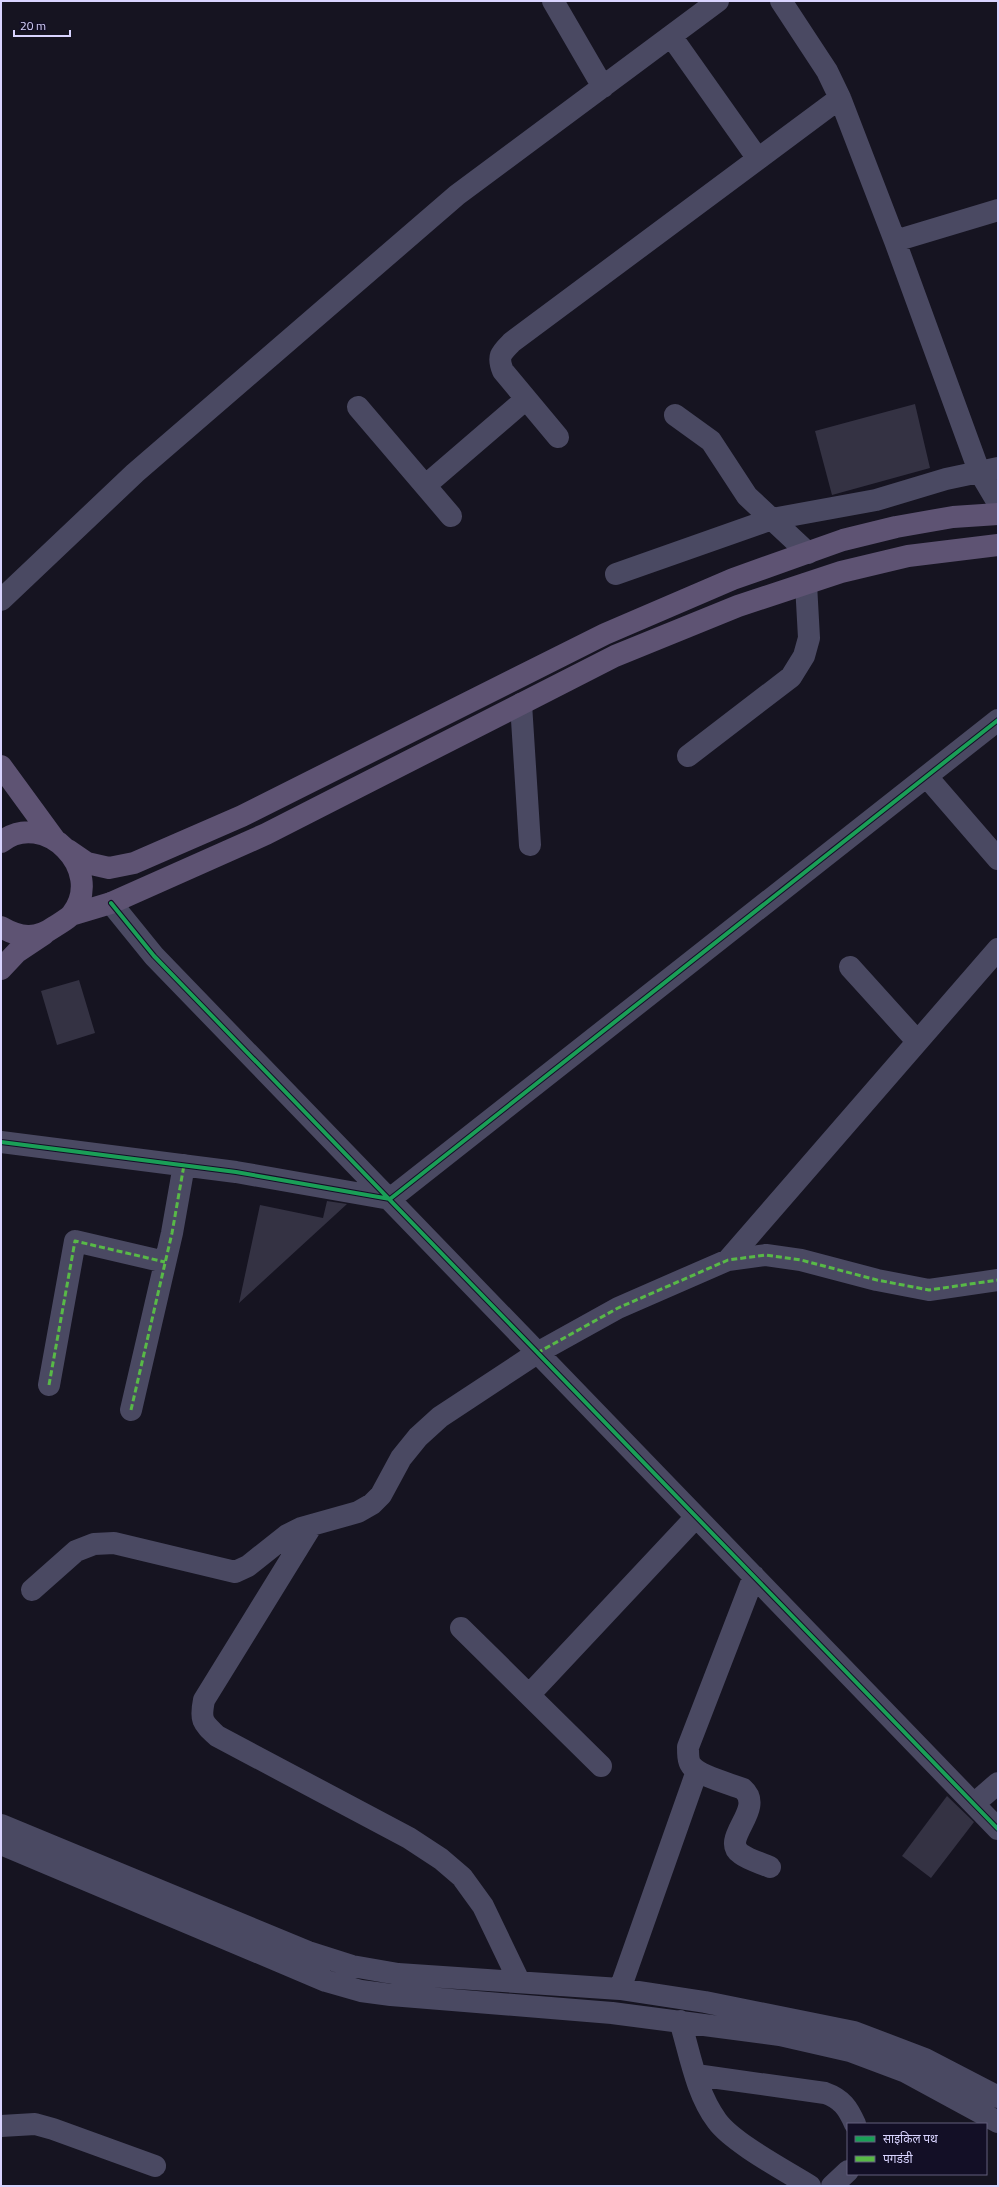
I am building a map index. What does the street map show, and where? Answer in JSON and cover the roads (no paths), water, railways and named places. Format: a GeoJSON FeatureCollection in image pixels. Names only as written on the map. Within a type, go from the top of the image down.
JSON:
{"type":"FeatureCollection","features":[{"type":"Feature","properties":{"kind":"main road"},"geometry":{"type":"LineString","coordinates":[[1,842],[21,834],[38,834],[62,845],[88,863],[109,868],[134,863],[242,816],[604,634],[733,579],[843,540],[896,527],[953,517],[998,514]]}},
{"type":"Feature","properties":{"kind":"main road"},"geometry":{"type":"LineString","coordinates":[[1,969],[17,952],[71,915],[111,903],[266,834],[614,656],[738,606],[841,572],[908,556],[998,545]]}},
{"type":"Feature","properties":{"kind":"main road"},"geometry":{"type":"LineString","coordinates":[[1,766],[77,865],[81,882],[79,899],[71,915]]}},
{"type":"Feature","properties":{"kind":"main road"},"geometry":{"type":"LineString","coordinates":[[1,927],[11,933],[27,936],[44,934]]}},
{"type":"Feature","properties":{"kind":"street"},"geometry":{"type":"LineString","coordinates":[[553,1],[603,87]]}},
{"type":"Feature","properties":{"kind":"street"},"geometry":{"type":"LineString","coordinates":[[1,600],[135,473],[457,195],[718,1]]}},
{"type":"Feature","properties":{"kind":"street"},"geometry":{"type":"LineString","coordinates":[[781,1],[826,71],[840,98],[895,241],[956,407],[988,469],[998,503]]}},
{"type":"Feature","properties":{"kind":"street"},"geometry":{"type":"LineString","coordinates":[[671,36],[758,159]]}},
{"type":"Feature","properties":{"kind":"street"},"geometry":{"type":"LineString","coordinates":[[558,437],[503,371],[499,361],[502,352],[512,342],[840,98]]}},
{"type":"Feature","properties":{"kind":"street"},"geometry":{"type":"LineString","coordinates":[[895,241],[998,210]]}},
{"type":"Feature","properties":{"kind":"street"},"geometry":{"type":"LineString","coordinates":[[426,485],[526,399]]}},
{"type":"Feature","properties":{"kind":"street"},"geometry":{"type":"LineString","coordinates":[[358,407],[451,516]]}},
{"type":"Feature","properties":{"kind":"street"},"geometry":{"type":"LineString","coordinates":[[674,415],[711,441],[747,496],[808,553]]}},
{"type":"Feature","properties":{"kind":"street"},"geometry":{"type":"LineString","coordinates":[[616,574],[772,519],[876,500],[988,469]]}},
{"type":"Feature","properties":{"kind":"street"},"geometry":{"type":"LineString","coordinates":[[688,756],[791,677],[804,656],[809,638],[806,584]]}},
{"type":"Feature","properties":{"kind":"street"},"geometry":{"type":"LineString","coordinates":[[521,704],[530,845]]}},
{"type":"Feature","properties":{"kind":"street"},"geometry":{"type":"LineString","coordinates":[[1,1142],[236,1172],[390,1199],[998,720]]}},
{"type":"Feature","properties":{"kind":"street"},"geometry":{"type":"LineString","coordinates":[[927,777],[998,859]]}},
{"type":"Feature","properties":{"kind":"street"},"geometry":{"type":"LineString","coordinates":[[111,903],[154,956],[537,1353],[975,1803],[998,1829]]}},
{"type":"Feature","properties":{"kind":"street"},"geometry":{"type":"LineString","coordinates":[[728,1260],[998,949]]}},
{"type":"Feature","properties":{"kind":"street"},"geometry":{"type":"LineString","coordinates":[[850,967],[918,1041]]}},
{"type":"Feature","properties":{"kind":"street"},"geometry":{"type":"LineString","coordinates":[[131,1410],[165,1262],[184,1165]]}},
{"type":"Feature","properties":{"kind":"street"},"geometry":{"type":"LineString","coordinates":[[49,1385],[75,1241],[165,1262]]}},
{"type":"Feature","properties":{"kind":"street"},"geometry":{"type":"LineString","coordinates":[[32,1590],[76,1551],[94,1544],[114,1543],[235,1572],[248,1566],[287,1535],[312,1525],[358,1512],[372,1504],[381,1495],[401,1458],[418,1437],[440,1417],[537,1353],[618,1308],[728,1260],[766,1255],[801,1260],[876,1280],[930,1290],[998,1280]]}},
{"type":"Feature","properties":{"kind":"street"},"geometry":{"type":"LineString","coordinates":[[529,1695],[696,1517]]}},
{"type":"Feature","properties":{"kind":"street"},"geometry":{"type":"LineString","coordinates":[[312,1525],[204,1700],[201,1715],[204,1724],[218,1736],[409,1838],[441,1859],[462,1877],[483,1906],[519,1981]]}},
{"type":"Feature","properties":{"kind":"street"},"geometry":{"type":"LineString","coordinates":[[754,1576],[688,1747],[691,1765],[697,1771],[743,1789],[748,1793],[750,1800],[749,1808],[734,1841],[736,1848],[740,1854],[770,1867]]}},
{"type":"Feature","properties":{"kind":"street"},"geometry":{"type":"LineString","coordinates":[[461,1628],[601,1766]]}},
{"type":"Feature","properties":{"kind":"street"},"geometry":{"type":"LineString","coordinates":[[620,1989],[697,1771]]}},
{"type":"Feature","properties":{"kind":"street"},"geometry":{"type":"LineString","coordinates":[[975,1803],[998,1782]]}},
{"type":"Feature","properties":{"kind":"street"},"geometry":{"type":"LineString","coordinates":[[1,1825],[308,1952],[352,1966],[398,1974],[620,1989],[705,2002],[854,2032],[925,2059],[998,2097]]}},
{"type":"Feature","properties":{"kind":"street"},"geometry":{"type":"LineString","coordinates":[[1,1844],[326,1981],[361,1991],[391,1995],[612,2013],[780,2035],[850,2051],[906,2072],[998,2122]]}},
{"type":"Feature","properties":{"kind":"street"},"geometry":{"type":"LineString","coordinates":[[680,2021],[705,2101],[717,2122],[733,2137],[810,2186]]}},
{"type":"Feature","properties":{"kind":"street"},"geometry":{"type":"LineString","coordinates":[[696,2075],[825,2093],[838,2098],[848,2108],[855,2123]]}},
{"type":"Feature","properties":{"kind":"street"},"geometry":{"type":"LineString","coordinates":[[1,2126],[35,2124],[53,2128],[155,2166]]}},
{"type":"Feature","properties":{"kind":"street"},"geometry":{"type":"LineString","coordinates":[[832,2186],[847,2172]]}}]}
